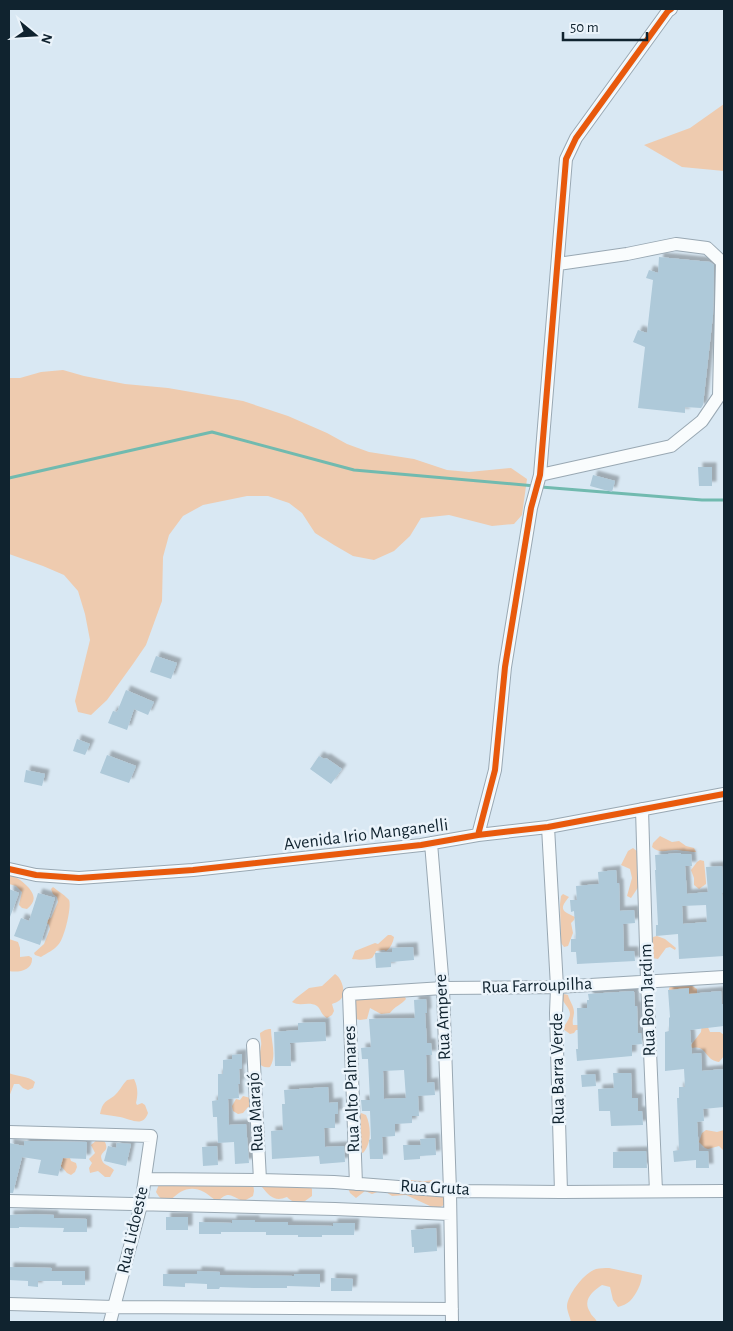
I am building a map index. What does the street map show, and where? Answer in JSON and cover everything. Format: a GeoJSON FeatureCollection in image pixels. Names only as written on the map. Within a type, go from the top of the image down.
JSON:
{"type":"FeatureCollection","features":[{"type":"Feature","properties":{"kind":"street"},"geometry":{"type":"LineString","coordinates":[[478,835],[495,770],[505,667],[531,508],[540,475],[566,159],[576,138],[671,9]]}},
{"type":"Feature","properties":{"kind":"street"},"geometry":{"type":"LineString","coordinates":[[540,475],[671,446],[702,421],[719,396],[722,262],[707,248],[676,244],[627,254],[558,264]]}},
{"type":"Feature","properties":{"kind":"street","name":"Avenida Irio Manganelli"},"geometry":{"type":"LineString","coordinates":[[9,869],[36,875],[79,878],[194,870],[431,843],[478,835],[548,827],[724,794]]}},
{"type":"Feature","properties":{"kind":"street","name":"Rua Bom Jardim"},"geometry":{"type":"LineString","coordinates":[[642,809],[646,981],[656,1191]]}},
{"type":"Feature","properties":{"kind":"street","name":"Rua Barra Verde"},"geometry":{"type":"LineString","coordinates":[[548,827],[557,987],[556,1013],[561,1192]]}},
{"type":"Feature","properties":{"kind":"street","name":"Rua Ampere"},"geometry":{"type":"LineString","coordinates":[[431,843],[443,988],[450,1190],[452,1322]]}},
{"type":"Feature","properties":{"kind":"street","name":"Rua Farroupilha"},"geometry":{"type":"LineString","coordinates":[[349,994],[443,988],[557,987],[724,977]]}},
{"type":"Feature","properties":{"kind":"street","name":"Rua Alto Palmares"},"geometry":{"type":"LineString","coordinates":[[349,994],[356,1184]]}},
{"type":"Feature","properties":{"kind":"street","name":"Rua Marajó"},"geometry":{"type":"LineString","coordinates":[[253,1045],[260,1180]]}},
{"type":"Feature","properties":{"kind":"street","name":"Rua Lidoeste"},"geometry":{"type":"LineString","coordinates":[[9,1132],[151,1136],[141,1205],[110,1322]]}},
{"type":"Feature","properties":{"kind":"street","name":"Rua Gruta"},"geometry":{"type":"LineString","coordinates":[[145,1179],[260,1180],[450,1190],[561,1192],[724,1191]]}},
{"type":"Feature","properties":{"kind":"street","name":"Rua Gruta"},"geometry":{"type":"LineString","coordinates":[[9,1201],[334,1209],[450,1214]]}},
{"type":"Feature","properties":{"kind":"street"},"geometry":{"type":"LineString","coordinates":[[9,1304],[114,1307],[452,1309]]}},
{"type":"Feature","properties":{"kind":"shaded area"},"geometry":{"type":"Polygon","coordinates":[[[724,104],[724,171],[682,167],[644,145],[690,128],[724,104]]]}},
{"type":"Feature","properties":{"kind":"shaded area"},"geometry":{"type":"Polygon","coordinates":[[[63,370],[125,384],[168,388],[243,401],[288,416],[347,444],[369,452],[414,459],[447,470],[469,472],[511,468],[527,479],[522,515],[514,524],[492,526],[449,515],[421,518],[410,536],[394,551],[374,560],[353,556],[334,545],[315,533],[302,513],[289,503],[268,496],[247,496],[203,505],[183,516],[169,535],[163,557],[162,601],[146,645],[107,700],[91,715],[78,712],[75,701],[90,640],[78,591],[64,575],[9,554],[9,378],[20,378],[41,372],[63,370]]]}},
{"type":"Feature","properties":{"kind":"shaded area"},"geometry":{"type":"Polygon","coordinates":[[[660,836],[672,842],[679,841],[686,846],[694,848],[696,852],[657,850],[652,847],[653,843],[660,836]]]}},
{"type":"Feature","properties":{"kind":"shaded area"},"geometry":{"type":"Polygon","coordinates":[[[633,848],[638,852],[639,886],[631,898],[627,896],[632,878],[630,869],[621,865],[628,851],[633,848]]]}},
{"type":"Feature","properties":{"kind":"shaded area"},"geometry":{"type":"Polygon","coordinates":[[[700,860],[704,861],[706,884],[699,889],[694,885],[691,870],[700,860]]]}},
{"type":"Feature","properties":{"kind":"shaded area"},"geometry":{"type":"Polygon","coordinates":[[[9,875],[20,880],[31,891],[34,899],[27,909],[19,905],[22,892],[16,886],[9,884],[9,875]]]}},
{"type":"Feature","properties":{"kind":"shaded area"},"geometry":{"type":"Polygon","coordinates":[[[53,887],[69,900],[68,916],[60,942],[41,957],[34,953],[44,944],[50,929],[45,920],[51,918],[58,902],[51,889],[53,887]]]}},
{"type":"Feature","properties":{"kind":"shaded area"},"geometry":{"type":"Polygon","coordinates":[[[563,894],[569,897],[563,910],[575,917],[571,923],[573,933],[568,946],[564,947],[561,943],[560,904],[563,894]]]}},
{"type":"Feature","properties":{"kind":"shaded area"},"geometry":{"type":"Polygon","coordinates":[[[388,935],[394,937],[386,951],[376,951],[370,959],[352,959],[355,951],[375,943],[378,944],[388,935]]]}},
{"type":"Feature","properties":{"kind":"shaded area"},"geometry":{"type":"Polygon","coordinates":[[[657,936],[665,939],[676,948],[675,950],[670,947],[666,948],[658,959],[652,958],[652,940],[653,937],[657,936]]]}},
{"type":"Feature","properties":{"kind":"shaded area"},"geometry":{"type":"Polygon","coordinates":[[[9,939],[18,942],[20,957],[29,956],[32,958],[32,962],[25,970],[9,971],[9,939]]]}},
{"type":"Feature","properties":{"kind":"shaded area"},"geometry":{"type":"Polygon","coordinates":[[[335,974],[342,982],[343,994],[340,1000],[332,1004],[334,1011],[332,1015],[327,1018],[317,1006],[292,1002],[309,988],[322,986],[335,974]]]}},
{"type":"Feature","properties":{"kind":"shaded area"},"geometry":{"type":"Polygon","coordinates":[[[689,984],[697,989],[697,997],[669,991],[670,986],[689,984]]]}},
{"type":"Feature","properties":{"kind":"shaded area"},"geometry":{"type":"Polygon","coordinates":[[[403,993],[406,999],[390,1013],[381,1014],[370,1008],[367,1019],[356,1019],[353,1002],[356,998],[403,993]]]}},
{"type":"Feature","properties":{"kind":"shaded area"},"geometry":{"type":"Polygon","coordinates":[[[561,995],[568,995],[573,1008],[573,1025],[578,1025],[579,1030],[570,1034],[563,1029],[570,1014],[561,995]]]}},
{"type":"Feature","properties":{"kind":"shaded area"},"geometry":{"type":"Polygon","coordinates":[[[702,1022],[707,1025],[710,1032],[720,1032],[724,1035],[724,1056],[719,1062],[711,1059],[701,1049],[690,1047],[701,1032],[702,1022]]]}},
{"type":"Feature","properties":{"kind":"shaded area"},"geometry":{"type":"Polygon","coordinates":[[[271,1029],[273,1058],[270,1067],[265,1067],[259,1061],[260,1033],[271,1029]]]}},
{"type":"Feature","properties":{"kind":"shaded area"},"geometry":{"type":"Polygon","coordinates":[[[9,1073],[32,1080],[35,1082],[33,1088],[28,1090],[19,1084],[14,1084],[9,1097],[9,1073]]]}},
{"type":"Feature","properties":{"kind":"shaded area"},"geometry":{"type":"Polygon","coordinates":[[[134,1079],[137,1091],[136,1103],[137,1105],[142,1103],[145,1105],[148,1113],[146,1118],[136,1121],[100,1114],[104,1103],[116,1094],[127,1080],[134,1079]]]}},
{"type":"Feature","properties":{"kind":"shaded area"},"geometry":{"type":"Polygon","coordinates":[[[243,1096],[254,1099],[252,1107],[248,1107],[243,1113],[238,1114],[233,1111],[232,1106],[236,1099],[240,1100],[243,1096]]]}},
{"type":"Feature","properties":{"kind":"shaded area"},"geometry":{"type":"Polygon","coordinates":[[[361,1113],[366,1115],[370,1129],[368,1144],[363,1153],[360,1152],[356,1116],[361,1113]]]}},
{"type":"Feature","properties":{"kind":"shaded area"},"geometry":{"type":"Polygon","coordinates":[[[706,1130],[717,1132],[724,1130],[724,1151],[719,1146],[705,1148],[699,1142],[702,1133],[706,1130]]]}},
{"type":"Feature","properties":{"kind":"shaded area"},"geometry":{"type":"Polygon","coordinates":[[[98,1139],[105,1142],[106,1145],[106,1149],[101,1156],[103,1162],[114,1170],[110,1177],[105,1177],[98,1171],[90,1173],[89,1168],[92,1163],[89,1159],[95,1153],[91,1145],[98,1139]]]}},
{"type":"Feature","properties":{"kind":"shaded area"},"geometry":{"type":"Polygon","coordinates":[[[62,1155],[76,1163],[75,1172],[71,1175],[60,1165],[62,1155]]]}},
{"type":"Feature","properties":{"kind":"shaded area"},"geometry":{"type":"Polygon","coordinates":[[[406,1179],[416,1181],[436,1180],[446,1183],[446,1186],[420,1196],[449,1190],[447,1203],[439,1208],[406,1195],[392,1196],[383,1190],[372,1194],[365,1191],[356,1198],[350,1193],[348,1188],[395,1182],[406,1179]]]}},
{"type":"Feature","properties":{"kind":"shaded area"},"geometry":{"type":"Polygon","coordinates":[[[253,1183],[253,1196],[244,1201],[228,1195],[218,1201],[204,1192],[195,1189],[182,1191],[171,1200],[164,1200],[156,1192],[159,1184],[253,1183]]]}},
{"type":"Feature","properties":{"kind":"shaded area"},"geometry":{"type":"Polygon","coordinates":[[[264,1183],[309,1184],[312,1189],[312,1196],[297,1204],[287,1197],[276,1199],[270,1196],[262,1187],[264,1183]]]}},
{"type":"Feature","properties":{"kind":"shaded area"},"geometry":{"type":"Polygon","coordinates":[[[609,1268],[642,1275],[640,1285],[634,1296],[630,1301],[618,1307],[613,1300],[610,1287],[602,1285],[592,1293],[587,1304],[597,1322],[571,1322],[567,1306],[573,1290],[591,1271],[609,1268]]]}},
{"type":"Feature","properties":{"kind":"building"},"geometry":{"type":"Polygon","coordinates":[[[659,257],[710,262],[714,265],[713,315],[703,405],[701,408],[685,407],[685,413],[638,408],[645,347],[633,342],[638,330],[647,333],[653,280],[646,278],[649,270],[658,273],[659,257]]]}},
{"type":"Feature","properties":{"kind":"building"},"geometry":{"type":"Polygon","coordinates":[[[698,467],[712,467],[712,486],[699,486],[698,467]]]}},
{"type":"Feature","properties":{"kind":"building"},"geometry":{"type":"Polygon","coordinates":[[[593,475],[615,481],[612,492],[590,486],[593,475]]]}},
{"type":"Feature","properties":{"kind":"building"},"geometry":{"type":"Polygon","coordinates":[[[156,656],[177,663],[171,679],[150,672],[156,656]]]}},
{"type":"Feature","properties":{"kind":"building"},"geometry":{"type":"Polygon","coordinates":[[[126,690],[154,702],[148,715],[134,709],[127,730],[108,723],[113,711],[117,712],[126,690]]]}},
{"type":"Feature","properties":{"kind":"building"},"geometry":{"type":"Polygon","coordinates":[[[77,739],[90,744],[85,755],[73,751],[77,739]]]}},
{"type":"Feature","properties":{"kind":"building"},"geometry":{"type":"Polygon","coordinates":[[[107,755],[136,766],[129,783],[100,773],[107,755]]]}},
{"type":"Feature","properties":{"kind":"building"},"geometry":{"type":"Polygon","coordinates":[[[319,756],[324,759],[326,758],[342,769],[331,784],[310,769],[319,756]]]}},
{"type":"Feature","properties":{"kind":"building"},"geometry":{"type":"Polygon","coordinates":[[[26,770],[45,774],[42,786],[24,782],[26,770]]]}},
{"type":"Feature","properties":{"kind":"building"},"geometry":{"type":"Polygon","coordinates":[[[691,854],[692,866],[685,866],[687,894],[708,892],[706,867],[722,866],[724,879],[724,892],[722,893],[724,956],[679,959],[678,934],[656,936],[656,925],[658,925],[655,855],[691,854]],[[706,905],[682,906],[683,924],[707,922],[706,905]]]}},
{"type":"Feature","properties":{"kind":"building"},"geometry":{"type":"Polygon","coordinates":[[[616,870],[617,883],[619,883],[620,911],[634,910],[635,923],[623,924],[624,951],[634,951],[635,961],[577,964],[576,952],[571,952],[571,939],[576,939],[574,911],[571,912],[570,900],[577,900],[576,886],[599,884],[598,872],[616,870]]]}},
{"type":"Feature","properties":{"kind":"building"},"geometry":{"type":"Polygon","coordinates":[[[9,889],[19,893],[10,917],[9,917],[9,889]]]}},
{"type":"Feature","properties":{"kind":"building"},"geometry":{"type":"Polygon","coordinates":[[[38,893],[55,898],[40,945],[14,936],[21,918],[29,921],[38,893]]]}},
{"type":"Feature","properties":{"kind":"building"},"geometry":{"type":"Polygon","coordinates":[[[413,947],[414,960],[391,962],[391,967],[376,968],[375,953],[392,952],[392,948],[413,947]]]}},
{"type":"Feature","properties":{"kind":"building"},"geometry":{"type":"Polygon","coordinates":[[[689,988],[689,994],[721,991],[722,1004],[724,1004],[724,1026],[690,1030],[692,1054],[701,1053],[702,1071],[724,1069],[724,1107],[703,1109],[704,1121],[697,1122],[699,1151],[708,1151],[709,1168],[696,1168],[696,1160],[674,1162],[673,1151],[679,1150],[677,1098],[679,1098],[679,1087],[685,1087],[684,1069],[665,1071],[665,1032],[669,1031],[670,1017],[668,990],[689,988]]]}},
{"type":"Feature","properties":{"kind":"building"},"geometry":{"type":"Polygon","coordinates":[[[634,991],[635,1006],[637,1006],[638,1033],[641,1033],[642,1044],[632,1045],[632,1056],[577,1061],[577,1008],[587,1008],[588,994],[634,991]]]}},
{"type":"Feature","properties":{"kind":"building"},"geometry":{"type":"Polygon","coordinates":[[[426,999],[427,1043],[431,1043],[432,1055],[426,1055],[427,1083],[434,1082],[435,1095],[418,1096],[419,1116],[412,1116],[412,1123],[395,1124],[395,1136],[382,1137],[383,1159],[370,1159],[370,1111],[362,1111],[361,1100],[370,1100],[368,1059],[362,1059],[361,1048],[371,1047],[369,1019],[415,1018],[414,1000],[426,999]],[[404,1070],[383,1071],[384,1099],[406,1098],[404,1070]]]}},
{"type":"Feature","properties":{"kind":"building"},"geometry":{"type":"Polygon","coordinates":[[[325,1022],[326,1041],[290,1043],[291,1066],[275,1066],[274,1032],[298,1030],[298,1023],[325,1022]]]}},
{"type":"Feature","properties":{"kind":"building"},"geometry":{"type":"Polygon","coordinates":[[[242,1054],[242,1068],[239,1069],[239,1098],[228,1099],[229,1125],[246,1124],[249,1163],[235,1164],[234,1142],[218,1143],[217,1117],[213,1117],[212,1101],[218,1100],[218,1074],[223,1074],[223,1060],[232,1059],[232,1055],[242,1054]]]}},
{"type":"Feature","properties":{"kind":"building"},"geometry":{"type":"Polygon","coordinates":[[[613,1073],[631,1073],[632,1098],[638,1098],[638,1111],[642,1111],[643,1125],[611,1126],[610,1111],[599,1111],[598,1089],[614,1088],[613,1073]]]}},
{"type":"Feature","properties":{"kind":"building"},"geometry":{"type":"Polygon","coordinates":[[[595,1074],[596,1086],[582,1087],[581,1075],[595,1074]]]}},
{"type":"Feature","properties":{"kind":"building"},"geometry":{"type":"Polygon","coordinates":[[[328,1087],[329,1103],[338,1102],[338,1114],[335,1114],[335,1128],[324,1128],[325,1147],[344,1146],[345,1162],[320,1164],[319,1156],[272,1159],[271,1131],[283,1130],[282,1104],[285,1104],[284,1090],[328,1087]]]}},
{"type":"Feature","properties":{"kind":"building"},"geometry":{"type":"Polygon","coordinates":[[[435,1138],[436,1155],[404,1160],[403,1145],[421,1145],[420,1139],[435,1138]]]}},
{"type":"Feature","properties":{"kind":"building"},"geometry":{"type":"Polygon","coordinates":[[[24,1141],[87,1142],[86,1159],[63,1158],[58,1176],[38,1173],[41,1160],[22,1157],[13,1193],[9,1193],[9,1143],[24,1146],[24,1141]]]}},
{"type":"Feature","properties":{"kind":"building"},"geometry":{"type":"Polygon","coordinates":[[[117,1143],[131,1144],[126,1166],[104,1161],[108,1146],[116,1148],[117,1143]]]}},
{"type":"Feature","properties":{"kind":"building"},"geometry":{"type":"Polygon","coordinates":[[[217,1146],[218,1165],[203,1166],[202,1147],[217,1146]]]}},
{"type":"Feature","properties":{"kind":"building"},"geometry":{"type":"Polygon","coordinates":[[[646,1151],[647,1168],[613,1168],[613,1152],[646,1151]]]}},
{"type":"Feature","properties":{"kind":"building"},"geometry":{"type":"Polygon","coordinates":[[[9,1215],[54,1215],[54,1218],[87,1219],[87,1232],[63,1232],[64,1228],[9,1228],[9,1215]]]}},
{"type":"Feature","properties":{"kind":"building"},"geometry":{"type":"Polygon","coordinates":[[[166,1217],[188,1217],[188,1230],[166,1230],[166,1217]]]}},
{"type":"Feature","properties":{"kind":"building"},"geometry":{"type":"Polygon","coordinates":[[[232,1220],[288,1222],[288,1225],[333,1226],[333,1223],[355,1223],[354,1235],[298,1237],[298,1235],[266,1235],[266,1232],[199,1234],[199,1222],[232,1223],[232,1220]]]}},
{"type":"Feature","properties":{"kind":"building"},"geometry":{"type":"Polygon","coordinates":[[[436,1228],[437,1251],[414,1253],[411,1230],[436,1228]]]}},
{"type":"Feature","properties":{"kind":"building"},"geometry":{"type":"Polygon","coordinates":[[[9,1267],[52,1268],[51,1271],[85,1271],[85,1285],[62,1285],[62,1281],[38,1281],[38,1287],[28,1286],[28,1281],[9,1280],[9,1267]]]}},
{"type":"Feature","properties":{"kind":"building"},"geometry":{"type":"Polygon","coordinates":[[[197,1271],[220,1272],[220,1275],[294,1276],[294,1274],[320,1274],[320,1287],[220,1287],[219,1289],[207,1289],[207,1284],[185,1283],[185,1287],[163,1286],[163,1274],[197,1274],[197,1271]]]}},
{"type":"Feature","properties":{"kind":"building"},"geometry":{"type":"Polygon","coordinates":[[[331,1278],[353,1279],[352,1291],[331,1291],[331,1278]]]}},
{"type":"Feature","properties":{"kind":"waterway"},"geometry":{"type":"LineString","coordinates":[[9,478],[212,432],[354,470],[535,486]]}},
{"type":"Feature","properties":{"kind":"waterway"},"geometry":{"type":"LineString","coordinates":[[541,487],[702,500],[724,500]]}},
{"type":"Feature","properties":{"kind":"cycle path"},"geometry":{"type":"LineString","coordinates":[[478,835],[495,770],[505,667],[531,508],[540,475],[566,159],[576,138],[671,9]]}},
{"type":"Feature","properties":{"kind":"cycle path"},"geometry":{"type":"LineString","coordinates":[[9,869],[36,875],[79,878],[193,870],[421,845],[478,835],[548,827],[724,794]]}}]}
